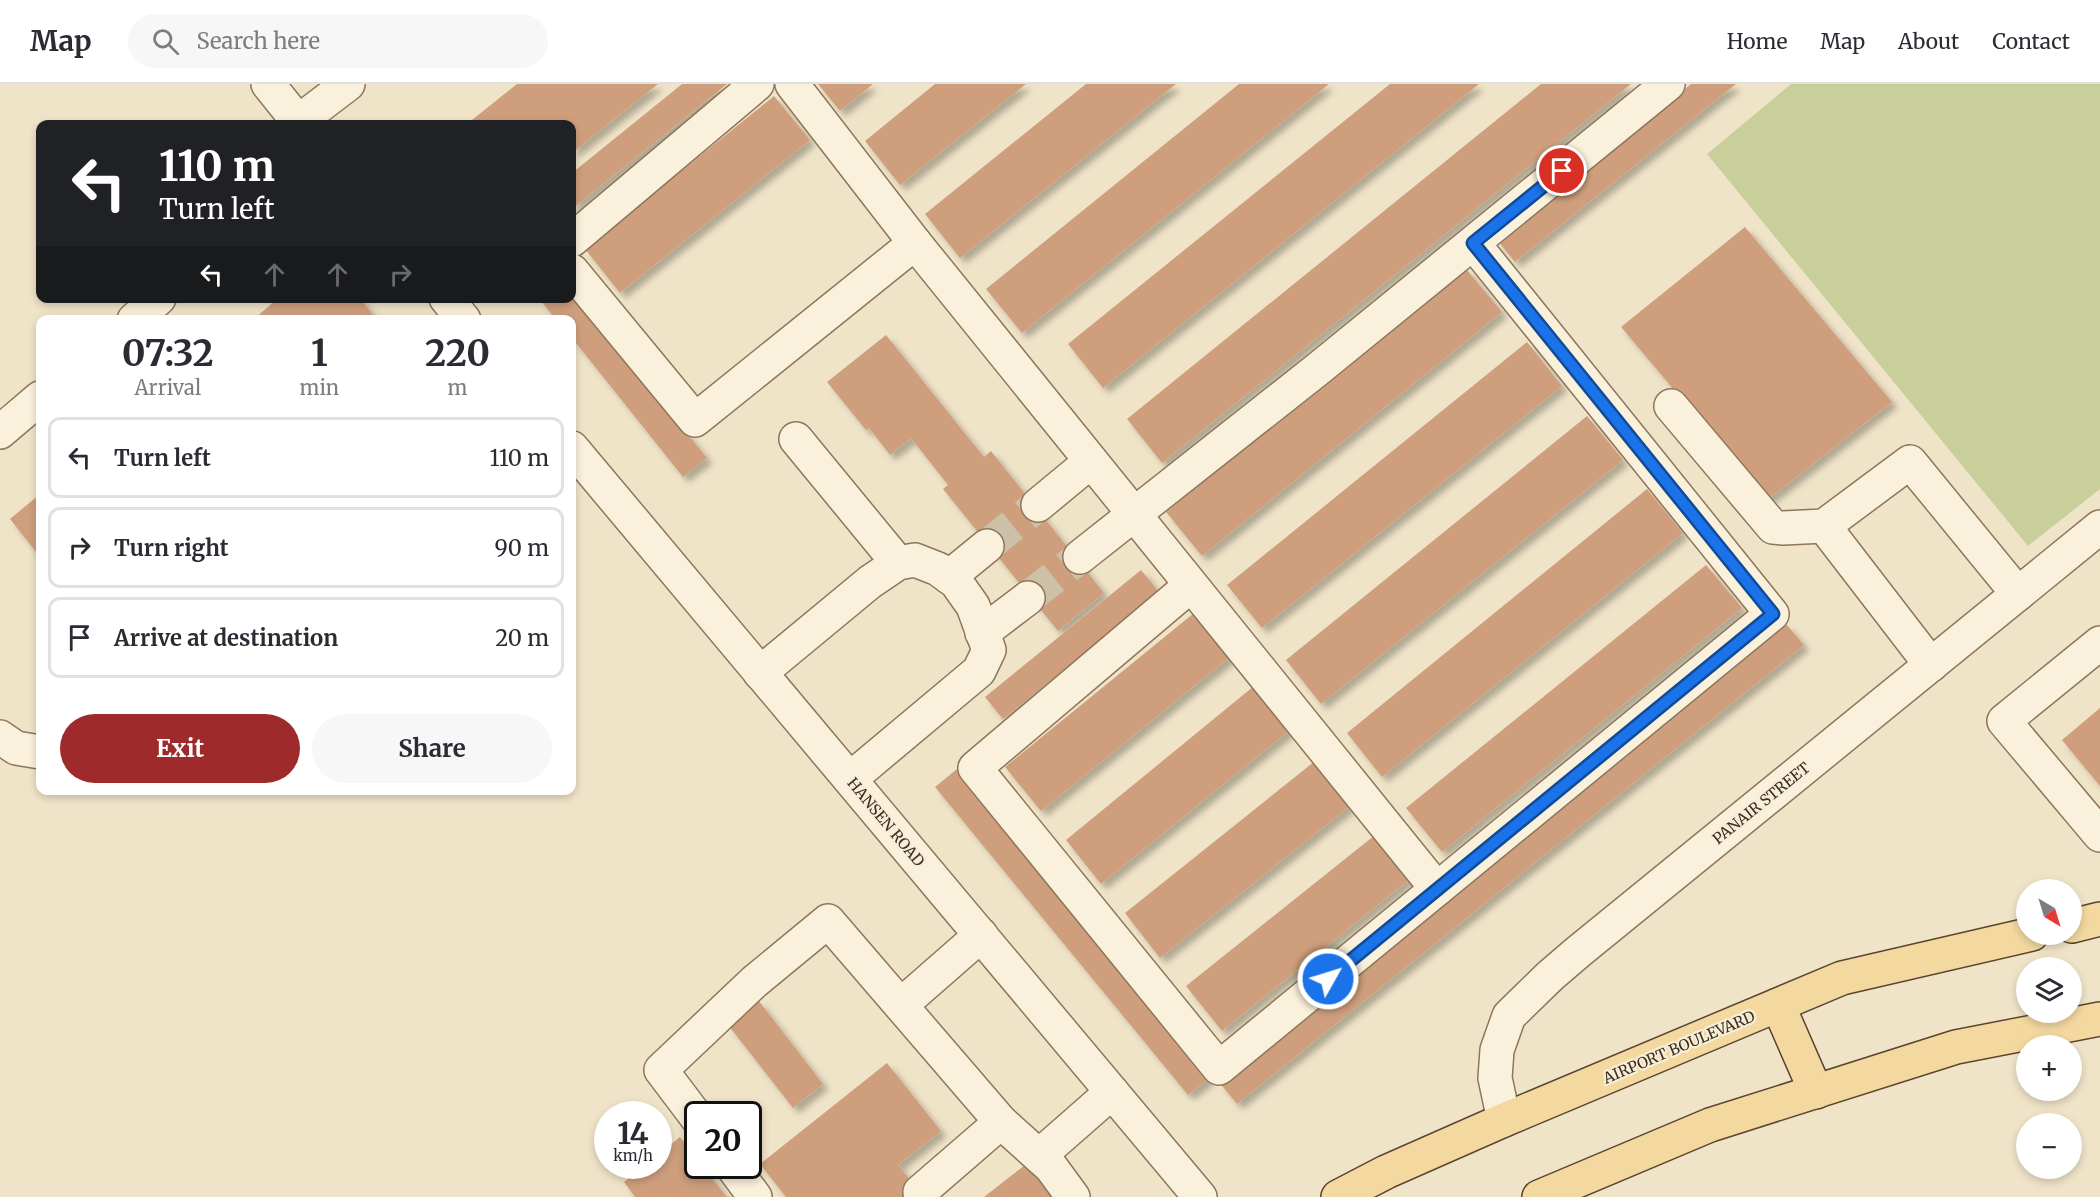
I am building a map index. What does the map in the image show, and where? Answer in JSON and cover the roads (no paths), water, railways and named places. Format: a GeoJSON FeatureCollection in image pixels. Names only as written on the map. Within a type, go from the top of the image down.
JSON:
{"type":"FeatureCollection","features":[{"type":"Feature","properties":{"kind":"main road"},"geometry":{"type":"LineString","coordinates":[[2082,924],[2100,919]]}},
{"type":"Feature","properties":{"kind":"main road","name":"AIRPORT BOULEVARD"},"geometry":{"type":"LineString","coordinates":[[1338,1197],[1386,1172],[1504,1120],[1842,978],[2016,938]]}},
{"type":"Feature","properties":{"kind":"main road"},"geometry":{"type":"LineString","coordinates":[[1778,1005],[1816,1092]]}},
{"type":"Feature","properties":{"kind":"main road"},"geometry":{"type":"LineString","coordinates":[[1539,1197],[1710,1125],[1956,1047],[2100,1019]]}},
{"type":"Feature","properties":{"kind":"street"},"geometry":{"type":"LineString","coordinates":[[268,84],[297,120]]}},
{"type":"Feature","properties":{"kind":"street"},"geometry":{"type":"LineString","coordinates":[[303,120],[348,84]]}},
{"type":"Feature","properties":{"kind":"street"},"geometry":{"type":"LineString","coordinates":[[576,237],[757,84]]}},
{"type":"Feature","properties":{"kind":"street"},"geometry":{"type":"LineString","coordinates":[[792,84],[915,243],[1090,462],[1437,890]]}},
{"type":"Feature","properties":{"kind":"street"},"geometry":{"type":"LineString","coordinates":[[1080,557],[1318,369],[1668,84]]}},
{"type":"Feature","properties":{"kind":"street"},"geometry":{"type":"LineString","coordinates":[[576,276],[695,420],[915,243]]}},
{"type":"Feature","properties":{"kind":"street"},"geometry":{"type":"LineString","coordinates":[[1190,586],[975,768],[1220,1068],[1773,614],[1473,243]]}},
{"type":"Feature","properties":{"kind":"street"},"geometry":{"type":"LineString","coordinates":[[140,315],[153,303]]}},
{"type":"Feature","properties":{"kind":"street"},"geometry":{"type":"LineString","coordinates":[[450,303],[460,315]]}},
{"type":"Feature","properties":{"kind":"street"},"geometry":{"type":"LineString","coordinates":[[0,432],[36,401]]}},
{"type":"Feature","properties":{"kind":"street"},"geometry":{"type":"LineString","coordinates":[[1671,406],[1773,527],[1824,526],[1910,462],[2018,594]]}},
{"type":"Feature","properties":{"kind":"street"},"geometry":{"type":"LineString","coordinates":[[796,439],[898,564]]}},
{"type":"Feature","properties":{"kind":"street","name":"HANSEN ROAD"},"geometry":{"type":"LineString","coordinates":[[576,453],[1200,1197]]}},
{"type":"Feature","properties":{"kind":"street"},"geometry":{"type":"LineString","coordinates":[[1038,505],[1090,462]]}},
{"type":"Feature","properties":{"kind":"street"},"geometry":{"type":"LineString","coordinates":[[1824,526],[1931,665]]}},
{"type":"Feature","properties":{"kind":"street","name":"PANAIR STREET"},"geometry":{"type":"LineString","coordinates":[[1504,1120],[1495,1078],[1497,1050],[1509,1016],[1564,964],[2100,527]]}},
{"type":"Feature","properties":{"kind":"street"},"geometry":{"type":"LineString","coordinates":[[949,577],[987,546]]}},
{"type":"Feature","properties":{"kind":"street"},"geometry":{"type":"LineString","coordinates":[[760,673],[870,582],[898,564],[915,560],[938,568],[956,582],[973,606],[989,650],[979,671],[850,780]]}},
{"type":"Feature","properties":{"kind":"street"},"geometry":{"type":"LineString","coordinates":[[982,633],[1028,598]]}},
{"type":"Feature","properties":{"kind":"street"},"geometry":{"type":"LineString","coordinates":[[2100,643],[2004,721],[2100,835]]}},
{"type":"Feature","properties":{"kind":"street"},"geometry":{"type":"LineString","coordinates":[[0,737],[16,748],[36,751]]}},
{"type":"Feature","properties":{"kind":"street"},"geometry":{"type":"LineString","coordinates":[[684,1101],[661,1070],[754,982],[828,921],[1001,1122],[1051,1167],[1073,1197]]}},
{"type":"Feature","properties":{"kind":"street"},"geometry":{"type":"LineString","coordinates":[[901,1005],[981,935]]}},
{"type":"Feature","properties":{"kind":"street"},"geometry":{"type":"LineString","coordinates":[[1039,1156],[1112,1092]]}},
{"type":"Feature","properties":{"kind":"street"},"geometry":{"type":"LineString","coordinates":[[920,1192],[1001,1122]]}},
{"type":"Feature","properties":{"kind":"street"},"geometry":{"type":"LineString","coordinates":[[742,1179],[755,1197]]}},
{"type":"Feature","properties":{"kind":"tunnel"},"geometry":{"type":"LineString","coordinates":[[987,546],[1038,505]]}},
{"type":"Feature","properties":{"kind":"tunnel"},"geometry":{"type":"LineString","coordinates":[[1028,598],[1080,557]]}}]}
